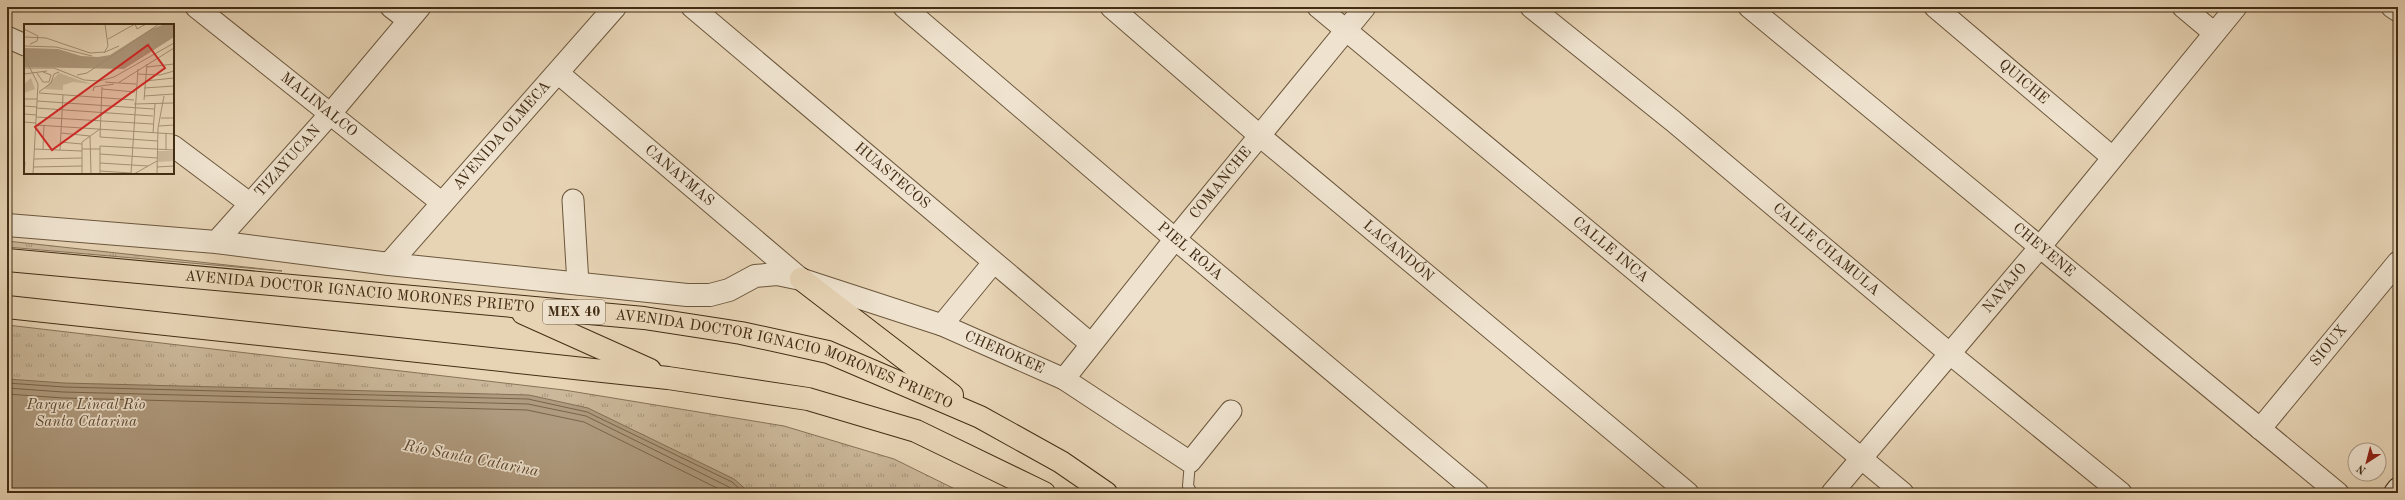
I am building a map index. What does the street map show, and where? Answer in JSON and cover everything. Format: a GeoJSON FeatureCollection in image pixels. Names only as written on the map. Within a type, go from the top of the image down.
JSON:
{"type":"FeatureCollection","features":[{"type":"Feature","properties":{"kind":"highway","name":"AVENIDA DOCTOR IGNACIO MORONES PRIETO"},"geometry":{"type":"LineString","coordinates":[[7,260],[644,318],[741,333],[828,352],[980,417],[1061,462],[1106,493]]}},
{"type":"Feature","properties":{"kind":"highway"},"geometry":{"type":"LineString","coordinates":[[801,279],[980,417]]}},
{"type":"Feature","properties":{"kind":"highway"},"geometry":{"type":"LineString","coordinates":[[507,306],[668,378]]}},
{"type":"Feature","properties":{"kind":"highway","name":"AVENIDA DOCTOR IGNACIO MORONES PRIETO"},"geometry":{"type":"LineString","coordinates":[[7,307],[668,378],[808,399],[909,429],[1044,493]]}},
{"type":"Feature","properties":{"kind":"street","name":"MALINALCO"},"geometry":{"type":"LineString","coordinates":[[196,7],[331,113],[442,203]]}},
{"type":"Feature","properties":{"kind":"street"},"geometry":{"type":"LineString","coordinates":[[391,7],[414,13]]}},
{"type":"Feature","properties":{"kind":"street","name":"AVENIDA OLMECA"},"geometry":{"type":"LineString","coordinates":[[389,264],[615,7]]}},
{"type":"Feature","properties":{"kind":"street","name":"HUASTECOS"},"geometry":{"type":"LineString","coordinates":[[692,7],[993,263],[1091,344]]}},
{"type":"Feature","properties":{"kind":"street","name":"PIEL ROJA"},"geometry":{"type":"LineString","coordinates":[[904,7],[1174,239],[1478,493]]}},
{"type":"Feature","properties":{"kind":"street","name":"LACANDÓN"},"geometry":{"type":"LineString","coordinates":[[1111,7],[1260,136],[1688,493]]}},
{"type":"Feature","properties":{"kind":"street","name":"CALLE INCA"},"geometry":{"type":"LineString","coordinates":[[1318,7],[1903,493]]}},
{"type":"Feature","properties":{"kind":"street","name":"COMANCHE"},"geometry":{"type":"LineString","coordinates":[[1064,379],[1174,239],[1365,7]]}},
{"type":"Feature","properties":{"kind":"street","name":"CALLE CHAMULA"},"geometry":{"type":"LineString","coordinates":[[1531,7],[1672,121],[1949,353],[2120,493]]}},
{"type":"Feature","properties":{"kind":"street","name":"CHEYENE"},"geometry":{"type":"LineString","coordinates":[[1749,7],[2338,493]]}},
{"type":"Feature","properties":{"kind":"street","name":"QUICHE"},"geometry":{"type":"LineString","coordinates":[[1935,7],[2112,157]]}},
{"type":"Feature","properties":{"kind":"street"},"geometry":{"type":"LineString","coordinates":[[2183,7],[2214,33]]}},
{"type":"Feature","properties":{"kind":"street","name":"NAVAJO"},"geometry":{"type":"LineString","coordinates":[[1832,493],[2040,247],[2236,7]]}},
{"type":"Feature","properties":{"kind":"street"},"geometry":{"type":"LineString","coordinates":[[2392,7],[2398,11]]}},
{"type":"Feature","properties":{"kind":"street","name":"TIZAYUCAN"},"geometry":{"type":"LineString","coordinates":[[216,242],[249,203],[331,113],[414,13]]}},
{"type":"Feature","properties":{"kind":"street"},"geometry":{"type":"LineString","coordinates":[[7,37],[24,45]]}},
{"type":"Feature","properties":{"kind":"street","name":"CANAYMAS"},"geometry":{"type":"LineString","coordinates":[[558,73],[801,279]]}},
{"type":"Feature","properties":{"kind":"street"},"geometry":{"type":"LineString","coordinates":[[174,147],[249,203]]}},
{"type":"Feature","properties":{"kind":"street"},"geometry":{"type":"LineString","coordinates":[[573,200],[578,284]]}},
{"type":"Feature","properties":{"kind":"street","name":"AVENIDA DOCTOR IGNACIO MORONES PRIETO"},"geometry":{"type":"LineString","coordinates":[[7,225],[216,242],[389,264],[578,284],[710,295],[729,290],[755,276],[777,274],[801,279]]}},
{"type":"Feature","properties":{"kind":"street","name":"SIOUX"},"geometry":{"type":"LineString","coordinates":[[2260,429],[2398,262]]}},
{"type":"Feature","properties":{"kind":"street"},"geometry":{"type":"LineString","coordinates":[[942,326],[993,263]]}},
{"type":"Feature","properties":{"kind":"street","name":"CHEROKEE"},"geometry":{"type":"LineString","coordinates":[[801,279],[942,326],[1064,379],[1190,462]]}},
{"type":"Feature","properties":{"kind":"street"},"geometry":{"type":"LineString","coordinates":[[1190,462],[1231,411]]}},
{"type":"Feature","properties":{"kind":"street"},"geometry":{"type":"LineString","coordinates":[[2395,493],[2398,489]]}},
{"type":"Feature","properties":{"kind":"lane"},"geometry":{"type":"LineString","coordinates":[[1190,462],[1188,486],[1192,493]]}},
{"type":"Feature","properties":{"kind":"green space"},"geometry":{"type":"Polygon","coordinates":[[[7,241],[282,271],[7,247],[7,241]]]}},
{"type":"Feature","properties":{"kind":"green space","name":"Río Santa Catarina"},"geometry":{"type":"Polygon","coordinates":[[[7,325],[564,390],[784,426],[894,459],[963,493],[7,493],[7,325]]]}},
{"type":"Feature","properties":{"kind":"water","name":"Río Santa Catarina"},"geometry":{"type":"Polygon","coordinates":[[[7,379],[64,383],[529,395],[588,408],[734,479],[750,493],[7,493],[7,379]]]}},
{"type":"Feature","properties":{"kind":"park label","name":"Parque Lineal Río Santa Catarina"},"geometry":{"type":"Point","coordinates":[86,414]}}]}
